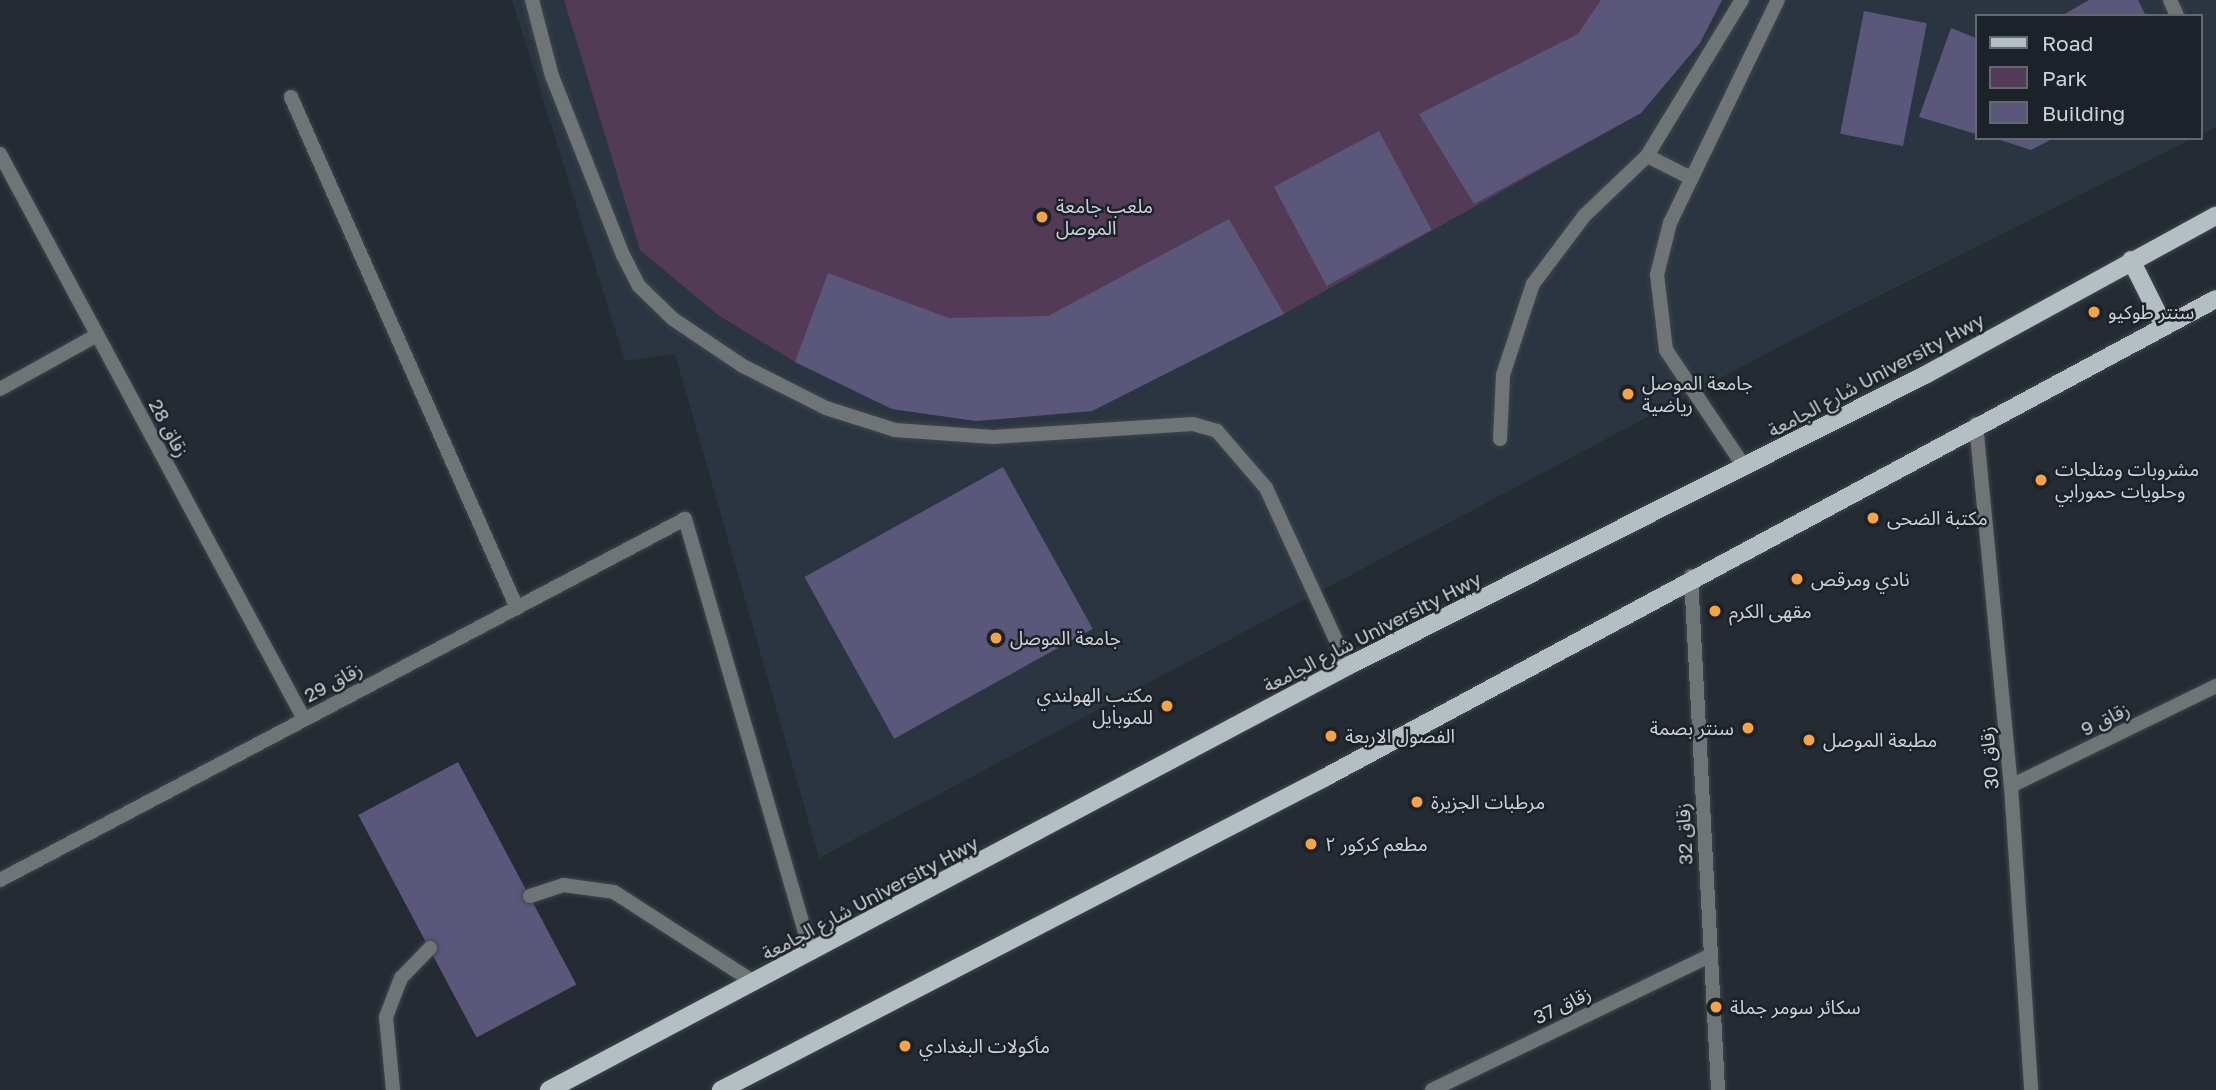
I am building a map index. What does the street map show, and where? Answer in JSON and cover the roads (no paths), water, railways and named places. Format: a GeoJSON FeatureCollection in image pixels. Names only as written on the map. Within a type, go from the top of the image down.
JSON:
{"type":"FeatureCollection","features":[{"type":"Feature","properties":{"kind":"main road","name":"شارع الجامعة University Hwy"},"geometry":{"type":"LineString","coordinates":[[549,1090],[1348,666],[1745,468],[2216,216]]}},
{"type":"Feature","properties":{"kind":"main road"},"geometry":{"type":"LineString","coordinates":[[2131,260],[2164,326]]}},
{"type":"Feature","properties":{"kind":"main road"},"geometry":{"type":"LineString","coordinates":[[721,1090],[1324,778],[1691,576],[2216,299]]}},
{"type":"Feature","properties":{"kind":"street"},"geometry":{"type":"LineString","coordinates":[[532,0],[552,76],[622,255],[639,286],[673,319],[743,366],[826,408],[895,430],[993,437],[1193,424],[1217,431],[1266,488],[1348,666]]}},
{"type":"Feature","properties":{"kind":"street"},"geometry":{"type":"LineString","coordinates":[[1500,439],[1510,344],[1534,284],[1585,215],[1647,156],[1742,0]]}},
{"type":"Feature","properties":{"kind":"street"},"geometry":{"type":"LineString","coordinates":[[1745,468],[1666,351],[1660,326],[1662,250],[1691,178],[1778,0]]}},
{"type":"Feature","properties":{"kind":"street"},"geometry":{"type":"LineString","coordinates":[[291,97],[517,608]]}},
{"type":"Feature","properties":{"kind":"street","name":"زقاق 28"},"geometry":{"type":"LineString","coordinates":[[0,154],[304,719]]}},
{"type":"Feature","properties":{"kind":"street"},"geometry":{"type":"LineString","coordinates":[[1647,156],[1691,178]]}},
{"type":"Feature","properties":{"kind":"street"},"geometry":{"type":"LineString","coordinates":[[0,389],[97,335]]}},
{"type":"Feature","properties":{"kind":"street","name":"زقاق 30"},"geometry":{"type":"LineString","coordinates":[[1976,424],[2011,786],[2031,1090]]}},
{"type":"Feature","properties":{"kind":"street","name":"زقاق 29"},"geometry":{"type":"LineString","coordinates":[[0,880],[685,519],[811,953]]}},
{"type":"Feature","properties":{"kind":"street","name":"زقاق 32"},"geometry":{"type":"LineString","coordinates":[[1691,576],[1718,1090]]}},
{"type":"Feature","properties":{"kind":"street","name":"زقاق 9"},"geometry":{"type":"LineString","coordinates":[[2011,786],[2216,686]]}},
{"type":"Feature","properties":{"kind":"street"},"geometry":{"type":"LineString","coordinates":[[530,896],[563,885],[614,892],[755,983]]}},
{"type":"Feature","properties":{"kind":"street"},"geometry":{"type":"LineString","coordinates":[[393,1090],[386,1017],[401,978],[430,948]]}},
{"type":"Feature","properties":{"kind":"street","name":"زقاق 37"},"geometry":{"type":"LineString","coordinates":[[1432,1090],[1709,956]]}},
{"type":"Feature","properties":{"kind":"place","name":"ملعب جامعة الموصل"},"geometry":{"type":"Point","coordinates":[1042,217]}},
{"type":"Feature","properties":{"kind":"place","name":"سنتر طوكيو"},"geometry":{"type":"Point","coordinates":[2094,312]}},
{"type":"Feature","properties":{"kind":"place","name":"جامعة الموصل رياضية"},"geometry":{"type":"Point","coordinates":[1628,394]}},
{"type":"Feature","properties":{"kind":"place","name":"مشروبات ومثلجات وحلويات حمورابي"},"geometry":{"type":"Point","coordinates":[2041,480]}},
{"type":"Feature","properties":{"kind":"place","name":"مكتبة الضحى"},"geometry":{"type":"Point","coordinates":[1873,518]}},
{"type":"Feature","properties":{"kind":"place","name":"نادي ومرقص"},"geometry":{"type":"Point","coordinates":[1797,579]}},
{"type":"Feature","properties":{"kind":"place","name":"مقهى الكرم"},"geometry":{"type":"Point","coordinates":[1715,611]}},
{"type":"Feature","properties":{"kind":"place","name":"جامعة الموصل"},"geometry":{"type":"Point","coordinates":[996,638]}},
{"type":"Feature","properties":{"kind":"place","name":"مكتب الهولندي للموبايل"},"geometry":{"type":"Point","coordinates":[1167,706]}},
{"type":"Feature","properties":{"kind":"place","name":"سنتر بصمة"},"geometry":{"type":"Point","coordinates":[1748,728]}},
{"type":"Feature","properties":{"kind":"place","name":"الفصول الاربعة"},"geometry":{"type":"Point","coordinates":[1331,736]}},
{"type":"Feature","properties":{"kind":"place","name":"مطبعة الموصل"},"geometry":{"type":"Point","coordinates":[1809,740]}},
{"type":"Feature","properties":{"kind":"place","name":"مرطبات الجزيرة"},"geometry":{"type":"Point","coordinates":[1417,802]}},
{"type":"Feature","properties":{"kind":"place","name":"مطعم كركور ٢"},"geometry":{"type":"Point","coordinates":[1311,844]}},
{"type":"Feature","properties":{"kind":"place","name":"سكائر سومر جملة"},"geometry":{"type":"Point","coordinates":[1716,1007]}},
{"type":"Feature","properties":{"kind":"place","name":"مأكولات البغدادي"},"geometry":{"type":"Point","coordinates":[905,1046]}}]}
